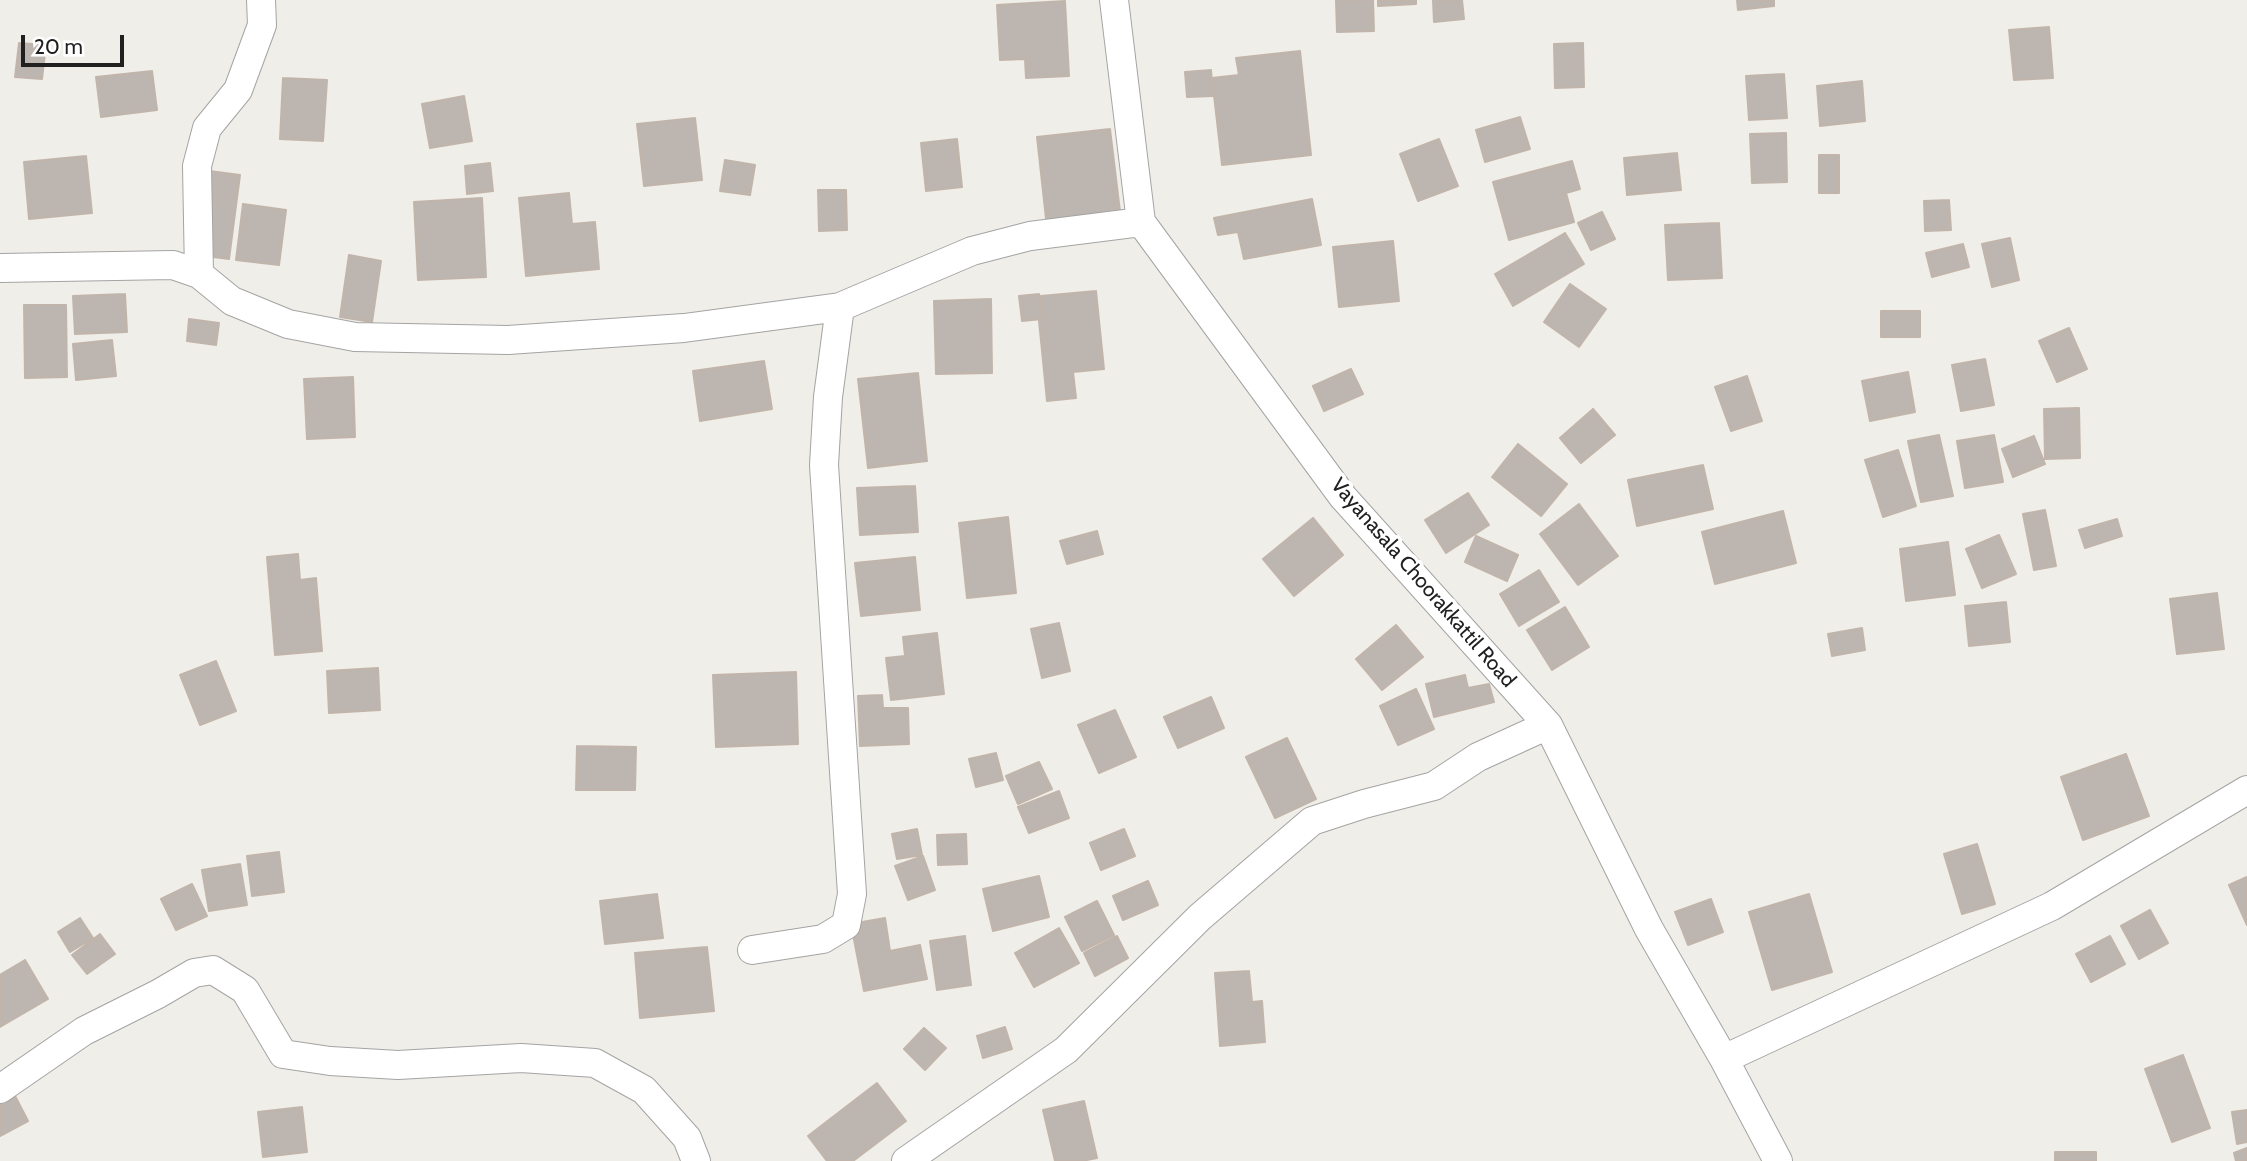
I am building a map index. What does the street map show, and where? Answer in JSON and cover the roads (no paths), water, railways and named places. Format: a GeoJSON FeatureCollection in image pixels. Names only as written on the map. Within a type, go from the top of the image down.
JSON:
{"type":"FeatureCollection","features":[{"type":"Feature","properties":{"kind":"street"},"geometry":{"type":"LineString","coordinates":[[200,274],[197,166],[207,128],[238,90],[262,25],[261,0]]}},
{"type":"Feature","properties":{"kind":"street","name":"Vayanasala Choorakkattil Road"},"geometry":{"type":"LineString","coordinates":[[1114,0],[1141,222],[1343,497],[1548,725],[1649,929],[1724,1059],[1778,1161]]}},
{"type":"Feature","properties":{"kind":"street"},"geometry":{"type":"LineString","coordinates":[[0,268],[173,265],[200,274],[232,301],[288,324],[355,337],[508,340],[684,328],[840,307],[972,251],[1030,236],[1141,222]]}},
{"type":"Feature","properties":{"kind":"street"},"geometry":{"type":"LineString","coordinates":[[752,950],[824,939],[846,925],[852,894],[824,466],[828,397],[840,307]]}},
{"type":"Feature","properties":{"kind":"street"},"geometry":{"type":"LineString","coordinates":[[906,1161],[1066,1050],[1200,917],[1312,821],[1434,786],[1478,757],[1548,725]]}},
{"type":"Feature","properties":{"kind":"street"},"geometry":{"type":"LineString","coordinates":[[1724,1059],[2052,906],[2247,790]]}},
{"type":"Feature","properties":{"kind":"street"},"geometry":{"type":"LineString","coordinates":[[0,1089],[84,1031],[194,973],[213,970],[245,990],[282,1054],[330,1061],[398,1065],[521,1058],[595,1063],[644,1090],[687,1139],[696,1161]]}}]}
